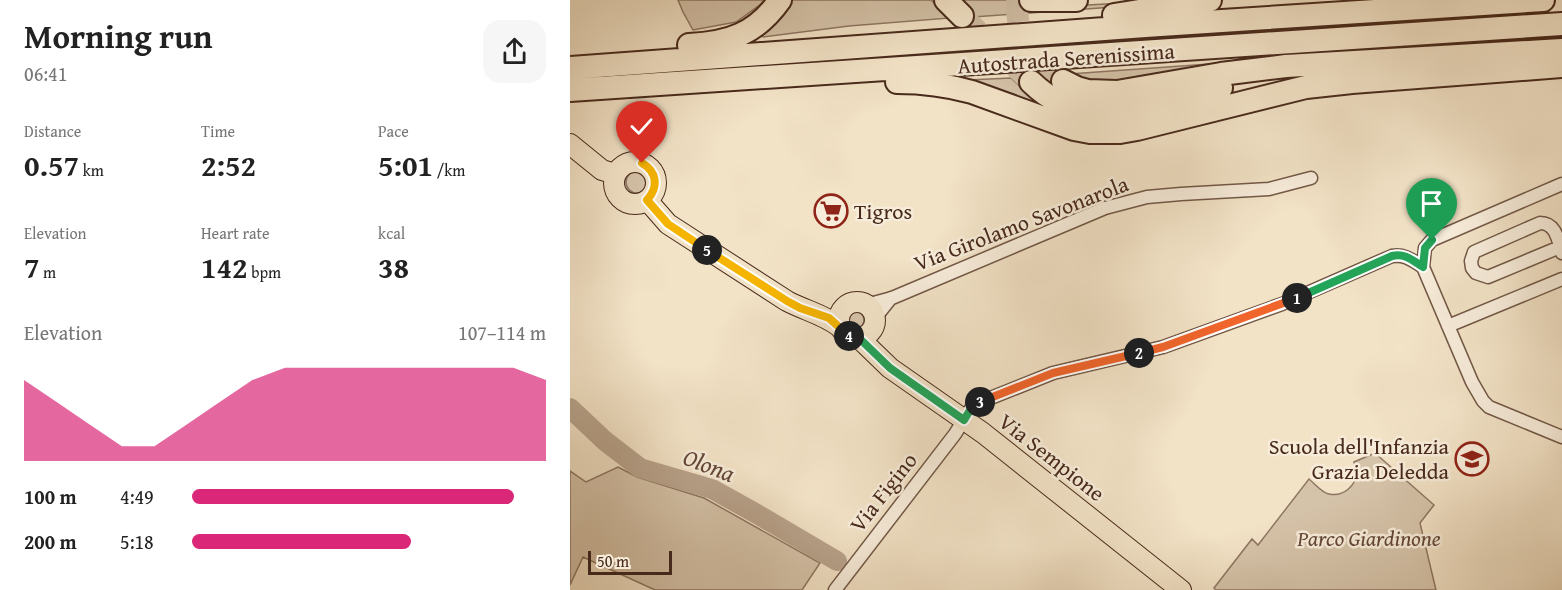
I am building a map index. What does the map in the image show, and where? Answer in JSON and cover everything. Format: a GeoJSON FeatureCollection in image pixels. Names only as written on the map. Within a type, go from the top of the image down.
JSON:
{"type":"FeatureCollection","features":[{"type":"Feature","properties":{"kind":"highway"},"geometry":{"type":"LineString","coordinates":[[570,60],[725,40],[738,36],[757,25],[780,0]]}},
{"type":"Feature","properties":{"kind":"highway"},"geometry":{"type":"LineString","coordinates":[[946,0],[962,16]]}},
{"type":"Feature","properties":{"kind":"highway"},"geometry":{"type":"LineString","coordinates":[[1031,0],[1076,0]]}},
{"type":"Feature","properties":{"kind":"highway"},"geometry":{"type":"LineString","coordinates":[[911,44],[1210,0]]}},
{"type":"Feature","properties":{"kind":"highway","name":"Autostrada Serenissima"},"geometry":{"type":"LineString","coordinates":[[570,69],[1145,26],[1543,0]]}},
{"type":"Feature","properties":{"kind":"highway","name":"Autostrada Serenissima"},"geometry":{"type":"LineString","coordinates":[[570,90],[1562,24]]}},
{"type":"Feature","properties":{"kind":"highway"},"geometry":{"type":"LineString","coordinates":[[629,86],[734,91],[873,82],[915,82],[954,87],[1054,123],[1105,133],[1137,129],[1306,87],[1562,50]]}},
{"type":"Feature","properties":{"kind":"highway"},"geometry":{"type":"LineString","coordinates":[[1031,82],[1040,91],[1061,103],[1082,110],[1107,113],[1129,111],[1245,82],[1322,69],[1461,65]]}},
{"type":"Feature","properties":{"kind":"highway"},"geometry":{"type":"LineString","coordinates":[[1063,81],[1068,85],[1088,91],[1116,92],[1221,74],[1286,66],[1562,66]]}},
{"type":"Feature","properties":{"kind":"main road"},"geometry":{"type":"LineString","coordinates":[[570,144],[602,170],[615,174]]}},
{"type":"Feature","properties":{"kind":"main road"},"geometry":{"type":"LineString","coordinates":[[636,162],[648,166],[652,171],[656,183],[652,195],[647,200],[636,204],[619,197],[614,186],[615,174],[624,165],[636,162]]}},
{"type":"Feature","properties":{"kind":"main road"},"geometry":{"type":"LineString","coordinates":[[647,200],[668,224],[787,301],[822,315],[840,327]]}},
{"type":"Feature","properties":{"kind":"main road"},"geometry":{"type":"LineString","coordinates":[[800,308],[846,307],[856,303],[868,323]]}},
{"type":"Feature","properties":{"kind":"main road"},"geometry":{"type":"LineString","coordinates":[[840,327],[840,316],[846,307]]}},
{"type":"Feature","properties":{"kind":"main road","name":"Via Sempione"},"geometry":{"type":"LineString","coordinates":[[840,327],[848,336],[868,323],[890,368],[983,433],[1181,590]]}},
{"type":"Feature","properties":{"kind":"street","name":"Via Girolamo Savonarola"},"geometry":{"type":"LineString","coordinates":[[868,323],[892,298],[1105,208],[1147,197],[1269,189],[1311,178]]}},
{"type":"Feature","properties":{"kind":"street"},"geometry":{"type":"LineString","coordinates":[[1562,184],[1432,240],[1425,248],[1423,267],[1472,382],[1486,404],[1562,437]]}},
{"type":"Feature","properties":{"kind":"street"},"geometry":{"type":"LineString","coordinates":[[1540,223],[1546,223],[1554,229],[1561,250],[1493,276],[1481,276],[1476,273],[1471,261],[1474,252],[1540,223]]}},
{"type":"Feature","properties":{"kind":"street","name":"Via Figino"},"geometry":{"type":"LineString","coordinates":[[835,590],[955,434],[972,407],[978,403],[1053,373],[1163,347],[1282,304],[1392,256],[1408,257],[1423,267]]}},
{"type":"Feature","properties":{"kind":"street"},"geometry":{"type":"LineString","coordinates":[[1448,326],[1562,279]]}},
{"type":"Feature","properties":{"kind":"green space"},"geometry":{"type":"Polygon","coordinates":[[[678,0],[764,0],[736,22],[693,30],[678,0]]]}},
{"type":"Feature","properties":{"kind":"green space"},"geometry":{"type":"Polygon","coordinates":[[[788,0],[931,0],[950,18],[849,26],[763,37],[758,31],[788,0]]]}},
{"type":"Feature","properties":{"kind":"green space"},"geometry":{"type":"Polygon","coordinates":[[[956,0],[1006,0],[1050,7],[1143,2],[1128,6],[973,17],[956,0]]]}},
{"type":"Feature","properties":{"kind":"green space"},"geometry":{"type":"Polygon","coordinates":[[[1280,59],[1098,86],[1069,74],[1280,59]]]}},
{"type":"Feature","properties":{"kind":"green space"},"geometry":{"type":"Polygon","coordinates":[[[1011,78],[1027,93],[1051,109],[967,80],[1011,78]]]}},
{"type":"Feature","properties":{"kind":"green space"},"geometry":{"type":"Polygon","coordinates":[[[637,171],[645,174],[648,182],[645,190],[637,193],[629,190],[626,182],[629,174],[637,171]]]}},
{"type":"Feature","properties":{"kind":"green space"},"geometry":{"type":"Polygon","coordinates":[[[855,311],[861,314],[864,320],[861,326],[855,329],[849,326],[846,320],[849,314],[855,311]]]}},
{"type":"Feature","properties":{"kind":"green space","name":"Parco Giardinone"},"geometry":{"type":"Polygon","coordinates":[[[1375,453],[1434,505],[1420,523],[1436,590],[1216,590],[1214,588],[1252,539],[1258,545],[1309,479],[1326,493],[1339,494],[1352,486],[1356,476],[1354,462],[1375,453]]]}},
{"type":"Feature","properties":{"kind":"green space"},"geometry":{"type":"Polygon","coordinates":[[[618,467],[637,477],[704,498],[820,563],[802,590],[655,590],[583,557],[570,585],[570,471],[586,482],[618,467]]]}},
{"type":"Feature","properties":{"kind":"waterway","name":"Olona"},"geometry":{"type":"LineString","coordinates":[[570,408],[605,441],[640,468],[712,489],[837,561]]}},
{"type":"Feature","properties":{"kind":"tunnel"},"geometry":{"type":"LineString","coordinates":[[1017,0],[1019,27],[1026,48],[1041,65],[1063,81]]}},
{"type":"Feature","properties":{"kind":"tunnel"},"geometry":{"type":"LineString","coordinates":[[962,16],[1031,82]]}},
{"type":"Feature","properties":{"kind":"place","name":"Tigros"},"geometry":{"type":"Point","coordinates":[831,211]}},
{"type":"Feature","properties":{"kind":"place","name":"Scuola dell'Infanzia Grazia Deledda"},"geometry":{"type":"Point","coordinates":[1472,459]}},
{"type":"Feature","properties":{"kind":"route"},"geometry":{"type":"LineString","coordinates":[[642,163],[652,171],[656,183],[652,195],[647,200],[668,224],[787,301],[829,318],[848,336],[859,338],[890,368],[964,420],[972,407],[978,403],[1053,373],[1163,347],[1282,304],[1392,256],[1408,257],[1423,267],[1425,248],[1432,240]]}}]}
